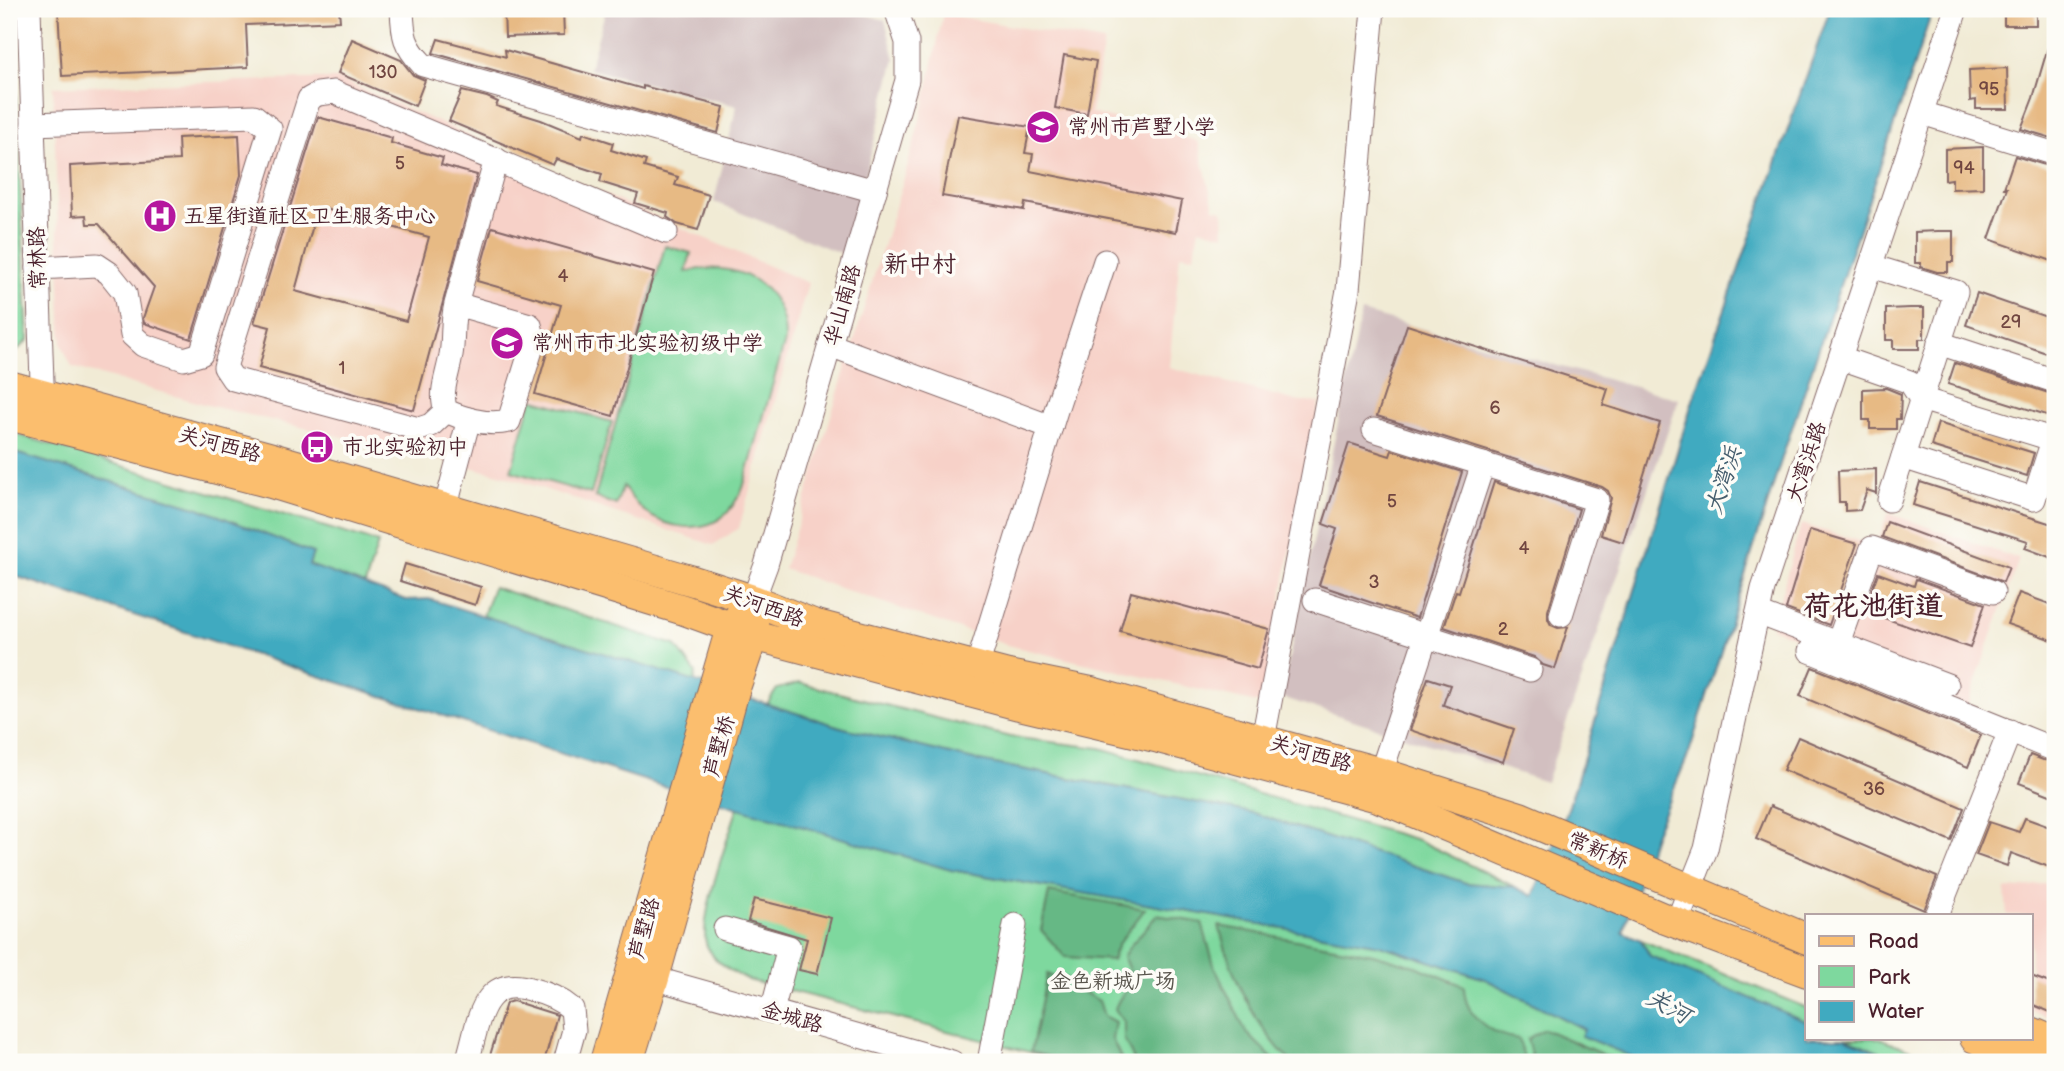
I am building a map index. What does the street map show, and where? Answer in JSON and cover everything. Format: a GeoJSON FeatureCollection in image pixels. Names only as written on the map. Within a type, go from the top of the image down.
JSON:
{"type":"FeatureCollection","features":[{"type":"Feature","properties":{"kind":"main road","name":"关河西路"},"geometry":{"type":"LineString","coordinates":[[9,386],[43,410],[684,610],[742,631],[1378,797],[1508,852]]}},
{"type":"Feature","properties":{"kind":"main road","name":"关河西路"},"geometry":{"type":"LineString","coordinates":[[9,415],[43,410],[272,458],[753,600],[813,624],[977,667],[1091,692],[1381,772],[1520,817]]}},
{"type":"Feature","properties":{"kind":"main road"},"geometry":{"type":"LineString","coordinates":[[742,631],[753,600]]}},
{"type":"Feature","properties":{"kind":"main road","name":"芦墅桥"},"geometry":{"type":"LineString","coordinates":[[693,797],[742,631]]}},
{"type":"Feature","properties":{"kind":"main road","name":"芦墅路"},"geometry":{"type":"LineString","coordinates":[[628,1062],[643,975],[693,797]]}},
{"type":"Feature","properties":{"kind":"main road","name":"常新桥"},"geometry":{"type":"LineString","coordinates":[[1520,817],[1682,887]]}},
{"type":"Feature","properties":{"kind":"main road","name":"常新桥"},"geometry":{"type":"LineString","coordinates":[[1508,852],[1670,920]]}},
{"type":"Feature","properties":{"kind":"main road"},"geometry":{"type":"LineString","coordinates":[[1682,887],[1805,938]]}},
{"type":"Feature","properties":{"kind":"main road"},"geometry":{"type":"LineString","coordinates":[[1670,920],[1805,971]]}},
{"type":"Feature","properties":{"kind":"main road","name":"芦墅路"},"geometry":{"type":"LineString","coordinates":[[605,1062],[643,975]]}},
{"type":"Feature","properties":{"kind":"main road"},"geometry":{"type":"LineString","coordinates":[[2032,1032],[2055,1042]]}},
{"type":"Feature","properties":{"kind":"main road"},"geometry":{"type":"LineString","coordinates":[[1980,1040],[2039,1062]]}},
{"type":"Feature","properties":{"kind":"street","name":"常林路"},"geometry":{"type":"LineString","coordinates":[[29,9],[43,410]]}},
{"type":"Feature","properties":{"kind":"street"},"geometry":{"type":"LineString","coordinates":[[402,9],[403,35],[409,51],[423,65],[875,191]]}},
{"type":"Feature","properties":{"kind":"street","name":"华山南路"},"geometry":{"type":"LineString","coordinates":[[753,600],[766,565],[907,80],[907,42],[896,9]]}},
{"type":"Feature","properties":{"kind":"street"},"geometry":{"type":"LineString","coordinates":[[1263,739],[1348,290],[1373,9]]}},
{"type":"Feature","properties":{"kind":"street","name":"大湾浜路"},"geometry":{"type":"LineString","coordinates":[[1670,920],[1682,887],[1706,849],[1763,589],[1956,9]]}},
{"type":"Feature","properties":{"kind":"street"},"geometry":{"type":"LineString","coordinates":[[446,411],[431,425],[419,429],[233,379],[225,367],[309,99],[318,94],[334,92],[666,232]]}},
{"type":"Feature","properties":{"kind":"street"},"geometry":{"type":"LineString","coordinates":[[1922,113],[2055,154]]}},
{"type":"Feature","properties":{"kind":"street"},"geometry":{"type":"LineString","coordinates":[[33,124],[254,116],[270,129],[201,354],[184,359],[143,345],[132,335],[125,293],[109,272],[97,265],[38,268]]}},
{"type":"Feature","properties":{"kind":"street"},"geometry":{"type":"LineString","coordinates":[[446,411],[442,398],[452,353],[451,324],[496,159]]}},
{"type":"Feature","properties":{"kind":"street"},"geometry":{"type":"LineString","coordinates":[[977,667],[1105,261]]}},
{"type":"Feature","properties":{"kind":"street"},"geometry":{"type":"LineString","coordinates":[[1871,266],[1956,292],[1889,500]]}},
{"type":"Feature","properties":{"kind":"street"},"geometry":{"type":"LineString","coordinates":[[446,411],[494,424],[509,421],[534,340],[530,325],[456,304]]}},
{"type":"Feature","properties":{"kind":"street"},"geometry":{"type":"LineString","coordinates":[[1939,343],[2055,381]]}},
{"type":"Feature","properties":{"kind":"street"},"geometry":{"type":"LineString","coordinates":[[830,345],[1051,427]]}},
{"type":"Feature","properties":{"kind":"street"},"geometry":{"type":"LineString","coordinates":[[1841,358],[1910,382],[1921,399],[2055,438],[2034,499],[1902,457]]}},
{"type":"Feature","properties":{"kind":"street"},"geometry":{"type":"LineString","coordinates":[[445,509],[470,419]]}},
{"type":"Feature","properties":{"kind":"street"},"geometry":{"type":"LineString","coordinates":[[1374,430],[1597,500],[1560,615]]}},
{"type":"Feature","properties":{"kind":"street"},"geometry":{"type":"LineString","coordinates":[[1381,772],[1483,464]]}},
{"type":"Feature","properties":{"kind":"street"},"geometry":{"type":"LineString","coordinates":[[1838,643],[1872,548],[1993,592]]}},
{"type":"Feature","properties":{"kind":"street"},"geometry":{"type":"LineString","coordinates":[[1315,600],[1530,670]]}},
{"type":"Feature","properties":{"kind":"street"},"geometry":{"type":"LineString","coordinates":[[1758,613],[1947,685]]}},
{"type":"Feature","properties":{"kind":"street"},"geometry":{"type":"LineString","coordinates":[[1810,650],[2048,747],[2055,746]]}},
{"type":"Feature","properties":{"kind":"street"},"geometry":{"type":"LineString","coordinates":[[1937,914],[2010,732]]}},
{"type":"Feature","properties":{"kind":"street"},"geometry":{"type":"LineString","coordinates":[[989,1062],[1015,925]]}},
{"type":"Feature","properties":{"kind":"street"},"geometry":{"type":"LineString","coordinates":[[724,929],[789,947],[772,1011]]}},
{"type":"Feature","properties":{"kind":"street","name":"金城路"},"geometry":{"type":"LineString","coordinates":[[643,975],[952,1062]]}},
{"type":"Feature","properties":{"kind":"street"},"geometry":{"type":"LineString","coordinates":[[467,1062],[485,1002],[499,988],[518,985],[558,997],[572,1009],[575,1030],[565,1062]]}},
{"type":"Feature","properties":{"kind":"shaded area"},"geometry":{"type":"Polygon","coordinates":[[[606,9],[844,9],[885,20],[895,59],[845,255],[714,202],[737,106],[589,69],[606,9]]]}},
{"type":"Feature","properties":{"kind":"shaded area"},"geometry":{"type":"Polygon","coordinates":[[[943,14],[1104,42],[1091,113],[1198,141],[1214,208],[1223,210],[1224,235],[1199,228],[1194,256],[1180,254],[1169,367],[1300,402],[1319,402],[1261,704],[1007,645],[784,569],[905,175],[925,102],[943,14]]]}},
{"type":"Feature","properties":{"kind":"shaded area","name":"常州市市北实验初级中学"},"geometry":{"type":"Polygon","coordinates":[[[339,79],[808,283],[739,528],[713,545],[499,474],[203,404],[72,367],[62,345],[53,87],[339,79]]]}},
{"type":"Feature","properties":{"kind":"shaded area"},"geometry":{"type":"Polygon","coordinates":[[[1361,312],[1679,399],[1546,782],[1281,697],[1361,312]]]}},
{"type":"Feature","properties":{"kind":"shaded area"},"geometry":{"type":"Polygon","coordinates":[[[1888,513],[2019,559],[1967,706],[1772,628],[1801,524],[1876,546],[1888,513]]]}},
{"type":"Feature","properties":{"kind":"shaded area"},"geometry":{"type":"Polygon","coordinates":[[[2055,882],[2055,1019],[2032,1010],[2032,914],[2007,914],[2005,890],[2055,882]]]}},
{"type":"Feature","properties":{"kind":"green space"},"geometry":{"type":"Polygon","coordinates":[[[9,9],[28,340],[14,353],[9,351],[9,9]]]}},
{"type":"Feature","properties":{"kind":"green space"},"geometry":{"type":"Polygon","coordinates":[[[665,246],[691,253],[686,272],[723,269],[755,280],[768,291],[777,304],[783,321],[785,341],[743,488],[725,515],[716,521],[696,527],[673,525],[653,517],[638,505],[623,486],[616,505],[595,497],[665,246]]]}},
{"type":"Feature","properties":{"kind":"green space"},"geometry":{"type":"Polygon","coordinates":[[[532,399],[612,422],[591,494],[511,471],[532,399]]]}},
{"type":"Feature","properties":{"kind":"green space"},"geometry":{"type":"Polygon","coordinates":[[[9,432],[378,543],[365,585],[309,565],[313,553],[199,508],[9,451],[9,432]]]}},
{"type":"Feature","properties":{"kind":"green space"},"geometry":{"type":"Polygon","coordinates":[[[493,587],[675,645],[696,673],[694,682],[483,616],[493,587]]]}},
{"type":"Feature","properties":{"kind":"green space"},"geometry":{"type":"Polygon","coordinates":[[[800,683],[1010,737],[1100,748],[1418,840],[1515,887],[1466,883],[1253,813],[974,760],[844,728],[767,704],[777,689],[800,683]]]}},
{"type":"Feature","properties":{"kind":"green space","name":"金色新城广场"},"geometry":{"type":"Polygon","coordinates":[[[738,807],[951,870],[1380,945],[1485,979],[1584,1029],[1582,1036],[1645,1062],[1068,1062],[748,980],[714,958],[707,946],[705,934],[715,878],[738,807]]]}},
{"type":"Feature","properties":{"kind":"green space"},"geometry":{"type":"Polygon","coordinates":[[[1049,892],[1145,909],[1118,944],[1112,960],[1065,957],[1041,930],[1049,892]]]}},
{"type":"Feature","properties":{"kind":"green space"},"geometry":{"type":"Polygon","coordinates":[[[1157,915],[1202,923],[1215,968],[1246,1032],[1276,1062],[1135,1062],[1124,1039],[1124,1022],[1115,1009],[1130,982],[1123,957],[1157,915]]]}},
{"type":"Feature","properties":{"kind":"green space"},"geometry":{"type":"Polygon","coordinates":[[[1219,926],[1373,954],[1418,967],[1464,986],[1465,997],[1474,1015],[1489,1029],[1519,1039],[1525,1062],[1291,1062],[1265,1031],[1246,999],[1231,965],[1219,926]]]}},
{"type":"Feature","properties":{"kind":"green space"},"geometry":{"type":"Polygon","coordinates":[[[1641,940],[1805,1007],[1805,1021],[1650,956],[1641,940]]]}},
{"type":"Feature","properties":{"kind":"green space"},"geometry":{"type":"Polygon","coordinates":[[[1047,974],[1057,979],[1066,978],[1099,1001],[1104,1016],[1115,1022],[1112,1039],[1123,1062],[1068,1062],[1031,1052],[1047,974]]]}},
{"type":"Feature","properties":{"kind":"green space"},"geometry":{"type":"Polygon","coordinates":[[[1544,1029],[1620,1062],[1533,1062],[1527,1039],[1544,1029]]]}},
{"type":"Feature","properties":{"kind":"green space"},"geometry":{"type":"Polygon","coordinates":[[[1850,1040],[1885,1040],[1940,1062],[1903,1062],[1850,1040]]]}},
{"type":"Feature","properties":{"kind":"water"},"geometry":{"type":"Polygon","coordinates":[[[1830,9],[1933,9],[1781,461],[1689,753],[1654,835],[1623,932],[1641,940],[1650,956],[1805,1021],[1805,1040],[1850,1040],[1903,1062],[1645,1062],[1581,1036],[1584,1029],[1485,979],[1380,945],[951,870],[656,784],[9,574],[9,451],[199,508],[313,553],[309,565],[406,600],[429,599],[844,728],[974,760],[1253,813],[1466,883],[1515,887],[1533,896],[1569,806],[1692,403],[1830,9]]]}},
{"type":"Feature","properties":{"kind":"building"},"geometry":{"type":"Polygon","coordinates":[[[58,9],[339,9],[340,21],[246,25],[248,67],[62,76],[58,9]]]}},
{"type":"Feature","properties":{"kind":"building"},"geometry":{"type":"Polygon","coordinates":[[[504,9],[563,9],[564,35],[505,37],[504,9]]]}},
{"type":"Feature","properties":{"kind":"building"},"geometry":{"type":"Polygon","coordinates":[[[2004,9],[2036,9],[2036,25],[2004,25],[2004,9]]]}},
{"type":"Feature","properties":{"kind":"building"},"geometry":{"type":"Polygon","coordinates":[[[2051,37],[2055,37],[2055,139],[2021,129],[2051,37]]]}},
{"type":"Feature","properties":{"kind":"building"},"geometry":{"type":"Polygon","coordinates":[[[352,39],[401,60],[413,75],[425,80],[415,106],[338,73],[352,39]]]}},
{"type":"Feature","properties":{"kind":"building"},"geometry":{"type":"Polygon","coordinates":[[[438,39],[506,57],[505,50],[643,89],[643,86],[724,107],[718,133],[433,53],[438,39]]]}},
{"type":"Feature","properties":{"kind":"building"},"geometry":{"type":"Polygon","coordinates":[[[1064,55],[1096,61],[1087,114],[1055,108],[1064,55]]]}},
{"type":"Feature","properties":{"kind":"building"},"geometry":{"type":"Polygon","coordinates":[[[2007,68],[2008,109],[1976,109],[1976,100],[1970,101],[1969,70],[2007,68]]]}},
{"type":"Feature","properties":{"kind":"building"},"geometry":{"type":"Polygon","coordinates":[[[462,91],[487,97],[498,102],[496,106],[582,137],[583,133],[613,143],[611,150],[646,161],[644,167],[678,177],[675,185],[709,195],[698,230],[677,224],[667,217],[668,213],[635,203],[638,194],[600,182],[602,174],[556,159],[553,165],[449,121],[462,91]]]}},
{"type":"Feature","properties":{"kind":"building"},"geometry":{"type":"Polygon","coordinates":[[[958,115],[1030,127],[1025,153],[1033,154],[1030,171],[1182,201],[1176,232],[1025,203],[1024,210],[942,196],[958,115]]]}},
{"type":"Feature","properties":{"kind":"building"},"geometry":{"type":"Polygon","coordinates":[[[318,117],[392,138],[391,143],[443,158],[441,165],[477,175],[414,410],[259,368],[270,327],[254,323],[318,117]],[[318,207],[295,291],[406,321],[429,237],[318,207]]]}},
{"type":"Feature","properties":{"kind":"building"},"geometry":{"type":"Polygon","coordinates":[[[239,135],[241,175],[191,339],[144,323],[143,318],[154,287],[99,224],[87,224],[86,215],[72,216],[70,166],[179,160],[178,138],[239,135]]]}},
{"type":"Feature","properties":{"kind":"building"},"geometry":{"type":"Polygon","coordinates":[[[1983,147],[1983,188],[1952,189],[1952,179],[1945,180],[1945,149],[1983,147]]]}},
{"type":"Feature","properties":{"kind":"building"},"geometry":{"type":"Polygon","coordinates":[[[2015,156],[2055,168],[2055,262],[1989,239],[2015,156]]]}},
{"type":"Feature","properties":{"kind":"building"},"geometry":{"type":"Polygon","coordinates":[[[492,227],[654,273],[613,416],[535,394],[561,305],[477,281],[492,227]]]}},
{"type":"Feature","properties":{"kind":"building"},"geometry":{"type":"Polygon","coordinates":[[[1953,231],[1953,262],[1948,262],[1948,272],[1937,272],[1921,267],[1921,263],[1915,263],[1915,232],[1953,231]]]}},
{"type":"Feature","properties":{"kind":"building"},"geometry":{"type":"Polygon","coordinates":[[[1977,293],[2055,320],[2055,356],[1966,325],[1977,293]]]}},
{"type":"Feature","properties":{"kind":"building"},"geometry":{"type":"Polygon","coordinates":[[[1924,308],[1924,339],[1919,339],[1919,349],[1893,349],[1893,340],[1886,340],[1886,309],[1924,308]]]}},
{"type":"Feature","properties":{"kind":"building"},"geometry":{"type":"Polygon","coordinates":[[[1407,325],[1608,389],[1603,405],[1660,423],[1623,542],[1601,535],[1611,498],[1608,491],[1602,487],[1377,416],[1407,325]]]}},
{"type":"Feature","properties":{"kind":"building"},"geometry":{"type":"Polygon","coordinates":[[[1955,363],[2055,395],[2053,417],[1948,384],[1955,363]]]}},
{"type":"Feature","properties":{"kind":"building"},"geometry":{"type":"Polygon","coordinates":[[[1886,388],[1901,394],[1900,419],[1896,419],[1896,429],[1870,429],[1870,420],[1863,420],[1863,389],[1886,388]]]}},
{"type":"Feature","properties":{"kind":"building"},"geometry":{"type":"Polygon","coordinates":[[[1938,423],[2034,453],[2027,476],[1931,446],[1938,423]]]}},
{"type":"Feature","properties":{"kind":"building"},"geometry":{"type":"Polygon","coordinates":[[[1349,443],[1390,456],[1392,450],[1462,472],[1417,618],[1319,585],[1337,529],[1323,524],[1349,443]]]}},
{"type":"Feature","properties":{"kind":"building"},"geometry":{"type":"Polygon","coordinates":[[[1876,469],[1876,493],[1867,490],[1860,510],[1845,511],[1845,502],[1839,502],[1838,471],[1876,469]]]}},
{"type":"Feature","properties":{"kind":"building"},"geometry":{"type":"Polygon","coordinates":[[[1494,482],[1579,509],[1548,611],[1551,625],[1558,628],[1568,627],[1555,669],[1543,665],[1534,657],[1444,627],[1456,591],[1459,592],[1494,482]]]}},
{"type":"Feature","properties":{"kind":"building"},"geometry":{"type":"Polygon","coordinates":[[[1920,482],[2055,525],[2055,559],[2025,548],[2028,541],[1913,505],[1920,482]]]}},
{"type":"Feature","properties":{"kind":"building"},"geometry":{"type":"Polygon","coordinates":[[[1887,522],[2009,567],[2003,582],[1882,537],[1887,522]]]}},
{"type":"Feature","properties":{"kind":"building"},"geometry":{"type":"Polygon","coordinates":[[[1810,530],[1857,544],[1829,625],[1786,609],[1810,530]]]}},
{"type":"Feature","properties":{"kind":"building"},"geometry":{"type":"Polygon","coordinates":[[[405,564],[481,587],[475,605],[400,581],[405,564]]]}},
{"type":"Feature","properties":{"kind":"building"},"geometry":{"type":"Polygon","coordinates":[[[1878,573],[1914,586],[1916,579],[1985,604],[1970,648],[1864,611],[1878,573]]]}},
{"type":"Feature","properties":{"kind":"building"},"geometry":{"type":"Polygon","coordinates":[[[1131,592],[1269,629],[1258,669],[1120,631],[1131,592]]]}},
{"type":"Feature","properties":{"kind":"building"},"geometry":{"type":"Polygon","coordinates":[[[2019,593],[2055,606],[2055,641],[2007,624],[2019,593]]]}},
{"type":"Feature","properties":{"kind":"building"},"geometry":{"type":"Polygon","coordinates":[[[1812,667],[1981,735],[1968,767],[1800,696],[1812,667]]]}},
{"type":"Feature","properties":{"kind":"building"},"geometry":{"type":"Polygon","coordinates":[[[1428,678],[1450,685],[1443,705],[1514,729],[1503,762],[1410,730],[1428,678]]]}},
{"type":"Feature","properties":{"kind":"building"},"geometry":{"type":"Polygon","coordinates":[[[1798,737],[1964,808],[1951,841],[1783,770],[1798,737]]]}},
{"type":"Feature","properties":{"kind":"building"},"geometry":{"type":"Polygon","coordinates":[[[2030,755],[2055,761],[2055,797],[2019,783],[2030,755]]]}},
{"type":"Feature","properties":{"kind":"building"},"geometry":{"type":"Polygon","coordinates":[[[1770,806],[1937,877],[1924,910],[1756,839],[1770,806]]]}},
{"type":"Feature","properties":{"kind":"building"},"geometry":{"type":"Polygon","coordinates":[[[2025,818],[2055,829],[2055,850],[2049,867],[2011,853],[2007,866],[1976,855],[1989,822],[2019,832],[2025,818]]]}},
{"type":"Feature","properties":{"kind":"building"},"geometry":{"type":"Polygon","coordinates":[[[754,899],[831,918],[817,974],[799,970],[807,939],[748,921],[754,899]]]}},
{"type":"Feature","properties":{"kind":"building"},"geometry":{"type":"Polygon","coordinates":[[[2032,976],[2055,985],[2055,1014],[2032,1004],[2032,976]]]}},
{"type":"Feature","properties":{"kind":"building"},"geometry":{"type":"Polygon","coordinates":[[[513,1001],[557,1015],[544,1062],[488,1062],[506,1003],[513,1001]]]}},
{"type":"Feature","properties":{"kind":"place","name":"常州市芦墅小学"},"geometry":{"type":"Point","coordinates":[1043,127]}},
{"type":"Feature","properties":{"kind":"place","name":"五星街道社区卫生服务中心"},"geometry":{"type":"Point","coordinates":[160,216]}},
{"type":"Feature","properties":{"kind":"place","name":"常州市市北实验初级中学"},"geometry":{"type":"Point","coordinates":[507,343]}},
{"type":"Feature","properties":{"kind":"place","name":"市北实验初中"},"geometry":{"type":"Point","coordinates":[317,447]}},
{"type":"Feature","properties":{"kind":"district","name":"新中村"},"geometry":{"type":"Point","coordinates":[920,264]}},
{"type":"Feature","properties":{"kind":"district","name":"荷花池街道"},"geometry":{"type":"Point","coordinates":[1873,605]}},
{"type":"Feature","properties":{"kind":"water label","name":"大湾浜"},"geometry":{"type":"Point","coordinates":[1723,480]}},
{"type":"Feature","properties":{"kind":"water label","name":"关河"},"geometry":{"type":"Point","coordinates":[1669,1006]}}]}
